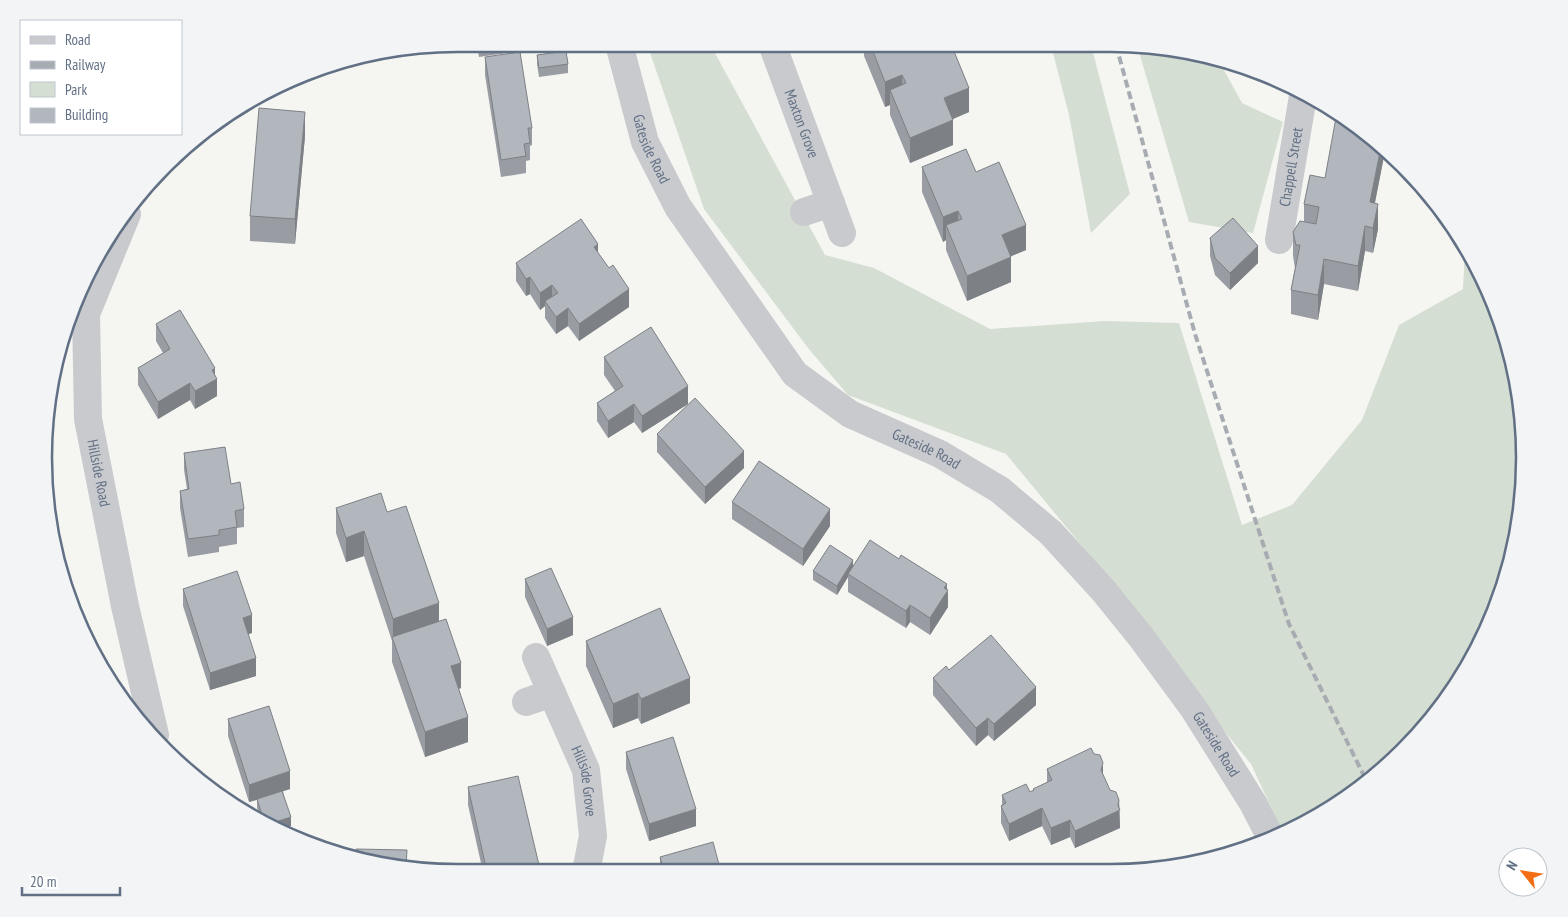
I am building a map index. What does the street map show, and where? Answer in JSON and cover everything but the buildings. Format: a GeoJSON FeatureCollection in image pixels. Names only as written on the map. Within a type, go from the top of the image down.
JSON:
{"type":"FeatureCollection","features":[{"type":"Feature","properties":{"kind":"street","name":"Gateside Road"},"geometry":{"type":"LineString","coordinates":[[621,52],[645,142],[678,207],[795,374],[850,414],[940,454],[1000,490],[1051,533],[1103,590],[1142,637],[1194,709],[1253,803],[1268,833]]}},
{"type":"Feature","properties":{"kind":"street","name":"Maxton Grove"},"geometry":{"type":"LineString","coordinates":[[775,52],[842,234]]}},
{"type":"Feature","properties":{"kind":"street","name":"Chappell Street"},"geometry":{"type":"LineString","coordinates":[[1279,240],[1303,102]]}},
{"type":"Feature","properties":{"kind":"street"},"geometry":{"type":"LineString","coordinates":[[804,212],[831,203]]}},
{"type":"Feature","properties":{"kind":"street","name":"Hillside Road"},"geometry":{"type":"LineString","coordinates":[[116,241],[86,314],[88,419],[125,606],[153,726]]}},
{"type":"Feature","properties":{"kind":"street","name":"Hillside Grove"},"geometry":{"type":"LineString","coordinates":[[536,657],[586,770],[593,836],[588,864]]}},
{"type":"Feature","properties":{"kind":"street"},"geometry":{"type":"LineString","coordinates":[[526,702],[552,693]]}},
{"type":"Feature","properties":{"kind":"green space"},"geometry":{"type":"Polygon","coordinates":[[[650,52],[714,52],[825,255],[874,268],[990,329],[1105,321],[1179,323],[1242,525],[1292,505],[1362,420],[1399,325],[1463,289],[1464,262],[1485,303],[1502,353],[1512,406],[1516,458],[1512,511],[1502,564],[1485,614],[1461,662],[1432,706],[1397,746],[1357,781],[1312,810],[1280,827],[1251,764],[1182,679],[1119,591],[1006,454],[848,395],[808,348],[704,209],[650,52]]]}},
{"type":"Feature","properties":{"kind":"green space"},"geometry":{"type":"Polygon","coordinates":[[[1053,52],[1093,52],[1130,194],[1091,233],[1069,115],[1053,52]]]}},
{"type":"Feature","properties":{"kind":"green space"},"geometry":{"type":"Polygon","coordinates":[[[1139,53],[1189,60],[1223,69],[1242,103],[1283,122],[1253,233],[1189,222],[1139,53]]]}},
{"type":"Feature","properties":{"kind":"railway"},"geometry":{"type":"LineString","coordinates":[[1118,52],[1195,334],[1289,624],[1364,775]]}}]}
